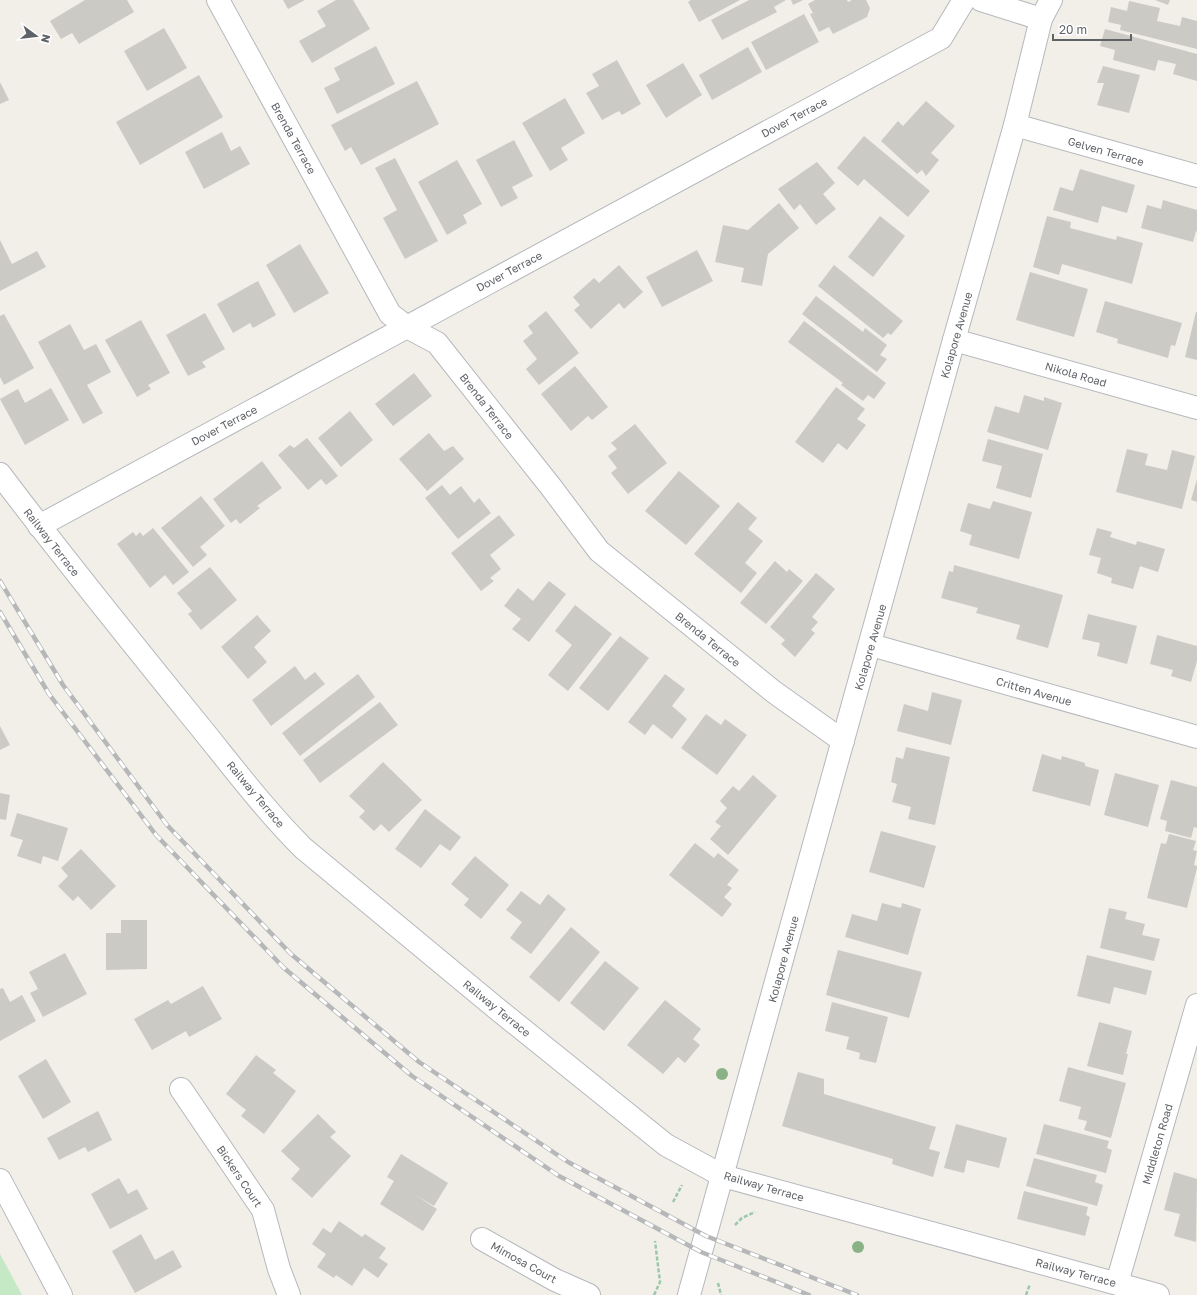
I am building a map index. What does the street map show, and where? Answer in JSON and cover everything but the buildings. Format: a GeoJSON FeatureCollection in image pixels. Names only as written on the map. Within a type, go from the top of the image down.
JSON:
{"type":"FeatureCollection","features":[{"type":"Feature","properties":{"kind":"street","name":"Brenda Terrace"},"geometry":{"type":"LineString","coordinates":[[218,0],[390,314],[407,326],[437,343],[551,487],[599,551],[774,692],[843,741]]}},
{"type":"Feature","properties":{"kind":"street","name":"Dover Terrace"},"geometry":{"type":"LineString","coordinates":[[39,526],[940,38],[964,0]]}},
{"type":"Feature","properties":{"kind":"street"},"geometry":{"type":"LineString","coordinates":[[981,0],[1041,19]]}},
{"type":"Feature","properties":{"kind":"street","name":"Kolapore Avenue"},"geometry":{"type":"LineString","coordinates":[[689,1295],[1015,125],[1041,19],[1051,0]]}},
{"type":"Feature","properties":{"kind":"street","name":"Gelven Terrace"},"geometry":{"type":"LineString","coordinates":[[1015,125],[1197,176]]}},
{"type":"Feature","properties":{"kind":"street","name":"Nikola Road"},"geometry":{"type":"LineString","coordinates":[[954,340],[1197,408]]}},
{"type":"Feature","properties":{"kind":"street","name":"Railway Terrace"},"geometry":{"type":"LineString","coordinates":[[0,474],[39,526],[280,825],[303,848],[496,1008],[666,1145],[723,1176],[1158,1295]]}},
{"type":"Feature","properties":{"kind":"street","name":"Critten Avenue"},"geometry":{"type":"LineString","coordinates":[[871,645],[1197,737]]}},
{"type":"Feature","properties":{"kind":"street","name":"Middleton Road"},"geometry":{"type":"LineString","coordinates":[[1117,1284],[1197,1005]]}},
{"type":"Feature","properties":{"kind":"street","name":"Bickers Court"},"geometry":{"type":"LineString","coordinates":[[181,1088],[263,1210],[279,1269],[289,1295]]}},
{"type":"Feature","properties":{"kind":"street"},"geometry":{"type":"LineString","coordinates":[[0,1180],[61,1295]]}},
{"type":"Feature","properties":{"kind":"street","name":"Mimosa Court"},"geometry":{"type":"LineString","coordinates":[[482,1239],[555,1280],[589,1295]]}},
{"type":"Feature","properties":{"kind":"path"},"geometry":{"type":"LineString","coordinates":[[674,1202],[682,1186]]}},
{"type":"Feature","properties":{"kind":"path"},"geometry":{"type":"LineString","coordinates":[[734,1226],[742,1218],[755,1212]]}},
{"type":"Feature","properties":{"kind":"path"},"geometry":{"type":"LineString","coordinates":[[654,1295],[660,1282],[655,1241]]}},
{"type":"Feature","properties":{"kind":"green space"},"geometry":{"type":"Polygon","coordinates":[[[0,1254],[22,1295],[0,1295],[0,1254]]]}},
{"type":"Feature","properties":{"kind":"railway"},"geometry":{"type":"LineString","coordinates":[[0,581],[63,685],[167,825],[291,954],[419,1062],[568,1162],[706,1236],[857,1295]]}},
{"type":"Feature","properties":{"kind":"railway"},"geometry":{"type":"LineString","coordinates":[[0,612],[49,694],[156,835],[284,968],[412,1076],[559,1176],[701,1252],[809,1295]]}}]}
